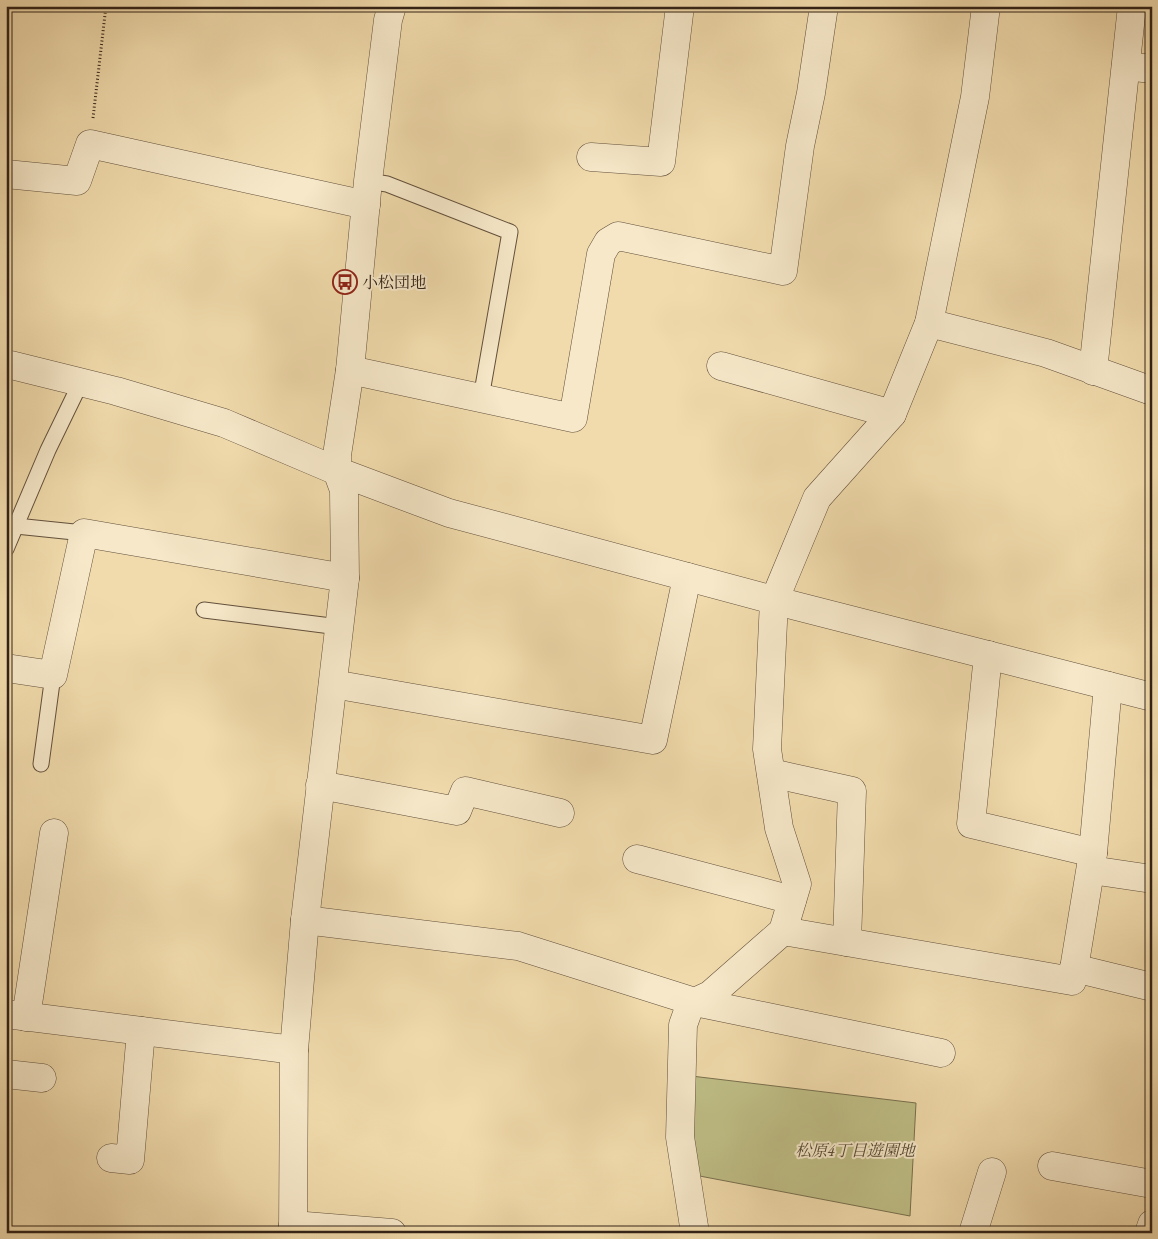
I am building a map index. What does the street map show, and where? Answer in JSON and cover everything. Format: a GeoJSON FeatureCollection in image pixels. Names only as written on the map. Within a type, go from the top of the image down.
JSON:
{"type":"FeatureCollection","features":[{"type":"Feature","properties":{"kind":"street"},"geometry":{"type":"LineString","coordinates":[[392,6],[388,20],[367,193],[350,370],[336,455],[337,471],[344,490],[345,578],[305,920],[294,1050],[293,1229],[392,1233]]}},
{"type":"Feature","properties":{"kind":"street"},"geometry":{"type":"LineString","coordinates":[[592,157],[661,162],[680,6]]}},
{"type":"Feature","properties":{"kind":"street"},"geometry":{"type":"LineString","coordinates":[[350,370],[574,418],[601,254],[608,242],[618,236],[783,271],[800,146],[811,93],[824,6]]}},
{"type":"Feature","properties":{"kind":"street"},"geometry":{"type":"LineString","coordinates":[[695,1233],[680,1136],[683,1025],[688,1011],[695,1002],[710,995],[784,931],[797,884],[779,828],[767,749],[774,601],[817,498],[892,414],[929,323],[975,97],[986,6]]}},
{"type":"Feature","properties":{"kind":"street"},"geometry":{"type":"LineString","coordinates":[[1093,371],[1139,68],[1132,6]]}},
{"type":"Feature","properties":{"kind":"street"},"geometry":{"type":"LineString","coordinates":[[6,174],[77,181],[90,144],[367,193]]}},
{"type":"Feature","properties":{"kind":"street"},"geometry":{"type":"LineString","coordinates":[[929,323],[1046,353],[1152,391]]}},
{"type":"Feature","properties":{"kind":"street"},"geometry":{"type":"LineString","coordinates":[[6,365],[116,391],[224,423],[337,471],[448,513],[774,601],[1152,697]]}},
{"type":"Feature","properties":{"kind":"street"},"geometry":{"type":"LineString","coordinates":[[721,366],[892,414]]}},
{"type":"Feature","properties":{"kind":"street"},"geometry":{"type":"LineString","coordinates":[[6,668],[53,675],[84,533],[345,578]]}},
{"type":"Feature","properties":{"kind":"street"},"geometry":{"type":"LineString","coordinates":[[333,684],[653,740],[687,577]]}},
{"type":"Feature","properties":{"kind":"street"},"geometry":{"type":"LineString","coordinates":[[988,655],[971,824],[1152,879],[1152,874]]}},
{"type":"Feature","properties":{"kind":"street"},"geometry":{"type":"LineString","coordinates":[[784,931],[1072,981],[1092,861],[1108,686]]}},
{"type":"Feature","properties":{"kind":"street"},"geometry":{"type":"LineString","coordinates":[[771,773],[852,791],[847,942]]}},
{"type":"Feature","properties":{"kind":"street"},"geometry":{"type":"LineString","coordinates":[[320,785],[458,811],[465,791],[560,813]]}},
{"type":"Feature","properties":{"kind":"street"},"geometry":{"type":"LineString","coordinates":[[54,833],[16,1016],[294,1050]]}},
{"type":"Feature","properties":{"kind":"street"},"geometry":{"type":"LineString","coordinates":[[637,859],[792,900]]}},
{"type":"Feature","properties":{"kind":"street"},"geometry":{"type":"LineString","coordinates":[[305,920],[518,946],[695,1002],[941,1052]]}},
{"type":"Feature","properties":{"kind":"street"},"geometry":{"type":"LineString","coordinates":[[1074,968],[1152,986]]}},
{"type":"Feature","properties":{"kind":"street"},"geometry":{"type":"LineString","coordinates":[[111,1158],[130,1160],[141,1032]]}},
{"type":"Feature","properties":{"kind":"street"},"geometry":{"type":"LineString","coordinates":[[6,1074],[42,1078]]}},
{"type":"Feature","properties":{"kind":"street"},"geometry":{"type":"LineString","coordinates":[[1052,1166],[1152,1184]]}},
{"type":"Feature","properties":{"kind":"street"},"geometry":{"type":"LineString","coordinates":[[973,1233],[992,1172]]}},
{"type":"Feature","properties":{"kind":"street"},"geometry":{"type":"LineString","coordinates":[[1149,1233],[1152,1224]]}},
{"type":"Feature","properties":{"kind":"lane"},"geometry":{"type":"LineString","coordinates":[[367,193],[387,184],[510,232],[481,398]]}},
{"type":"Feature","properties":{"kind":"lane"},"geometry":{"type":"LineString","coordinates":[[6,549],[48,450],[81,382]]}},
{"type":"Feature","properties":{"kind":"lane"},"geometry":{"type":"LineString","coordinates":[[16,526],[84,533]]}},
{"type":"Feature","properties":{"kind":"lane"},"geometry":{"type":"LineString","coordinates":[[204,610],[339,627]]}},
{"type":"Feature","properties":{"kind":"lane"},"geometry":{"type":"LineString","coordinates":[[41,764],[53,675]]}},
{"type":"Feature","properties":{"kind":"path"},"geometry":{"type":"LineString","coordinates":[[90,144],[106,6]]}},
{"type":"Feature","properties":{"kind":"green space","name":"松原4丁目遊園地"},"geometry":{"type":"Polygon","coordinates":[[[683,1075],[916,1103],[910,1216],[689,1174],[683,1075]]]}},
{"type":"Feature","properties":{"kind":"place","name":"小松団地"},"geometry":{"type":"Point","coordinates":[345,282]}}]}
